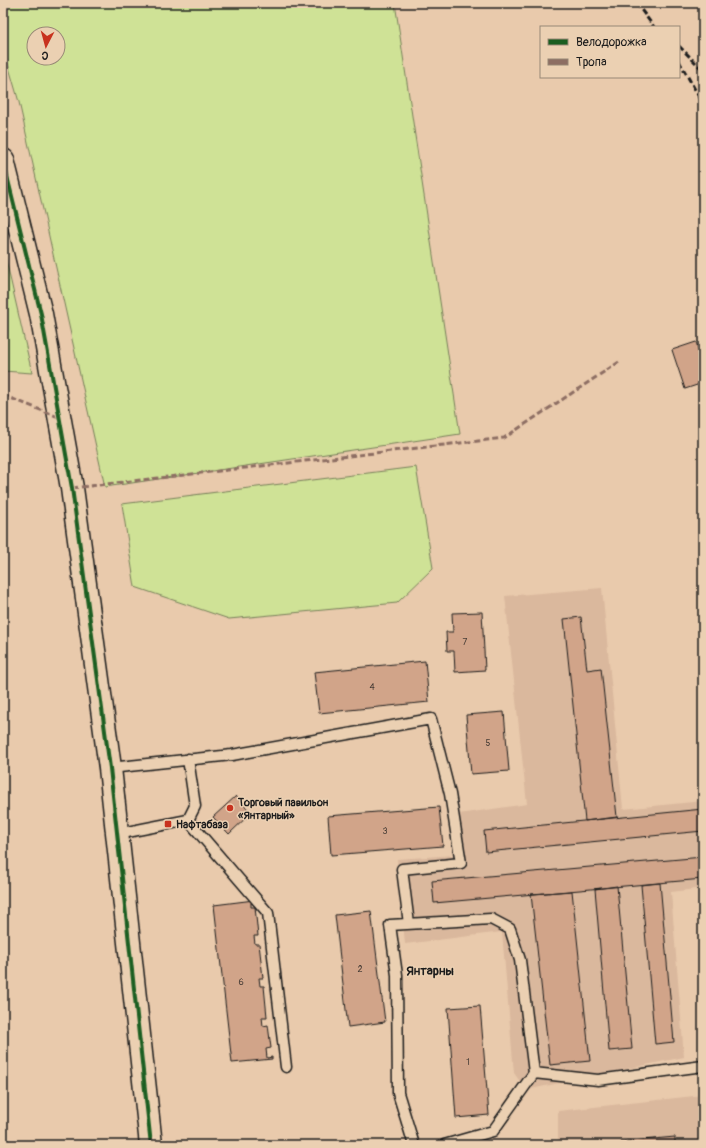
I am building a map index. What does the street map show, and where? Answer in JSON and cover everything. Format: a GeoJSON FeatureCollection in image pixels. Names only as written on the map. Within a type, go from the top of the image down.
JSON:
{"type":"FeatureCollection","features":[{"type":"Feature","properties":{"kind":"street"},"geometry":{"type":"LineString","coordinates":[[3,160],[41,314],[61,418],[72,488],[110,768],[151,1145]]}},
{"type":"Feature","properties":{"kind":"lane"},"geometry":{"type":"LineString","coordinates":[[110,768],[232,755],[431,719],[450,794],[461,863],[402,869],[410,924]]}},
{"type":"Feature","properties":{"kind":"lane"},"geometry":{"type":"LineString","coordinates":[[188,759],[194,806],[188,820]]}},
{"type":"Feature","properties":{"kind":"lane"},"geometry":{"type":"LineString","coordinates":[[116,834],[188,820]]}},
{"type":"Feature","properties":{"kind":"lane"},"geometry":{"type":"LineString","coordinates":[[188,820],[268,913],[286,1067]]}},
{"type":"Feature","properties":{"kind":"lane"},"geometry":{"type":"LineString","coordinates":[[414,1145],[398,1093],[397,975],[390,925],[491,919],[510,929],[520,960],[534,1073],[493,1131],[444,1145]]}},
{"type":"Feature","properties":{"kind":"lane"},"geometry":{"type":"LineString","coordinates":[[534,1073],[598,1080],[703,1066]]}},
{"type":"Feature","properties":{"kind":"shaded area"},"geometry":{"type":"Polygon","coordinates":[[[602,588],[623,809],[703,801],[703,888],[671,892],[684,1057],[526,1090],[514,1073],[502,932],[405,944],[397,859],[455,855],[452,815],[527,804],[505,596],[602,588]]]}},
{"type":"Feature","properties":{"kind":"shaded area"},"geometry":{"type":"Polygon","coordinates":[[[703,1095],[703,1145],[558,1145],[558,1111],[703,1095]]]}},
{"type":"Feature","properties":{"kind":"green space"},"geometry":{"type":"Polygon","coordinates":[[[3,3],[395,3],[460,434],[105,487],[19,102],[3,47],[3,3]]]}},
{"type":"Feature","properties":{"kind":"green space"},"geometry":{"type":"Polygon","coordinates":[[[3,247],[32,373],[3,371],[3,247]]]}},
{"type":"Feature","properties":{"kind":"green space"},"geometry":{"type":"Polygon","coordinates":[[[416,467],[433,568],[397,603],[229,619],[135,587],[122,504],[416,467]]]}},
{"type":"Feature","properties":{"kind":"building"},"geometry":{"type":"Polygon","coordinates":[[[696,342],[703,363],[703,383],[685,389],[672,350],[696,342]]]}},
{"type":"Feature","properties":{"kind":"building"},"geometry":{"type":"Polygon","coordinates":[[[482,612],[485,670],[455,672],[454,651],[447,651],[446,632],[453,632],[452,613],[482,612]]]}},
{"type":"Feature","properties":{"kind":"building"},"geometry":{"type":"Polygon","coordinates":[[[581,617],[587,670],[601,668],[617,817],[585,821],[564,619],[581,617]]]}},
{"type":"Feature","properties":{"kind":"building"},"geometry":{"type":"Polygon","coordinates":[[[425,661],[429,702],[319,713],[314,672],[425,661]]]}},
{"type":"Feature","properties":{"kind":"building"},"geometry":{"type":"Polygon","coordinates":[[[504,712],[509,771],[471,774],[466,715],[504,712]]]}},
{"type":"Feature","properties":{"kind":"building"},"geometry":{"type":"Polygon","coordinates":[[[236,796],[251,813],[229,834],[213,817],[236,796]]]}},
{"type":"Feature","properties":{"kind":"building"},"geometry":{"type":"Polygon","coordinates":[[[439,807],[443,846],[331,855],[328,816],[439,807]]]}},
{"type":"Feature","properties":{"kind":"building"},"geometry":{"type":"Polygon","coordinates":[[[703,809],[703,831],[486,852],[484,831],[703,809]]]}},
{"type":"Feature","properties":{"kind":"building"},"geometry":{"type":"Polygon","coordinates":[[[703,857],[703,879],[434,903],[432,881],[703,857]]]}},
{"type":"Feature","properties":{"kind":"building"},"geometry":{"type":"Polygon","coordinates":[[[660,883],[674,1042],[655,1044],[641,885],[660,883]]]}},
{"type":"Feature","properties":{"kind":"building"},"geometry":{"type":"Polygon","coordinates":[[[617,886],[632,1049],[609,1051],[595,889],[617,886]]]}},
{"type":"Feature","properties":{"kind":"building"},"geometry":{"type":"Polygon","coordinates":[[[572,891],[590,1061],[550,1065],[531,894],[572,891]]]}},
{"type":"Feature","properties":{"kind":"building"},"geometry":{"type":"Polygon","coordinates":[[[254,900],[254,902],[251,903],[251,907],[255,907],[258,936],[254,936],[255,944],[259,944],[263,978],[259,978],[260,986],[264,986],[267,1017],[262,1017],[263,1026],[268,1025],[271,1048],[266,1049],[267,1058],[272,1057],[272,1059],[232,1063],[214,905],[254,900]]]}},
{"type":"Feature","properties":{"kind":"building"},"geometry":{"type":"Polygon","coordinates":[[[371,911],[385,1022],[348,1027],[335,915],[371,911]]]}},
{"type":"Feature","properties":{"kind":"building"},"geometry":{"type":"Polygon","coordinates":[[[480,1006],[489,1115],[456,1118],[448,1008],[480,1006]]]}},
{"type":"Feature","properties":{"kind":"building"},"geometry":{"type":"Polygon","coordinates":[[[675,1137],[675,1145],[621,1145],[621,1142],[675,1137]]]}},
{"type":"Feature","properties":{"kind":"railway"},"geometry":{"type":"LineString","coordinates":[[636,3],[653,26]]}},
{"type":"Feature","properties":{"kind":"railway"},"geometry":{"type":"LineString","coordinates":[[680,47],[703,70]]}},
{"type":"Feature","properties":{"kind":"railway"},"geometry":{"type":"LineString","coordinates":[[680,63],[703,104]]}},
{"type":"Feature","properties":{"kind":"marked path"},"geometry":{"type":"LineString","coordinates":[[72,488],[504,438],[619,362]]}},
{"type":"Feature","properties":{"kind":"marked path"},"geometry":{"type":"LineString","coordinates":[[3,395],[61,418]]}},
{"type":"Feature","properties":{"kind":"cycle path"},"geometry":{"type":"LineString","coordinates":[[3,160],[41,314],[72,488],[110,768],[151,1145]]}},
{"type":"Feature","properties":{"kind":"place","name":"Торговый павильон «Янтарный»"},"geometry":{"type":"Point","coordinates":[230,808]}},
{"type":"Feature","properties":{"kind":"place","name":"Нафтабаза"},"geometry":{"type":"Point","coordinates":[168,824]}},
{"type":"Feature","properties":{"kind":"district","name":"Янтарны"},"geometry":{"type":"Point","coordinates":[430,970]}}]}
